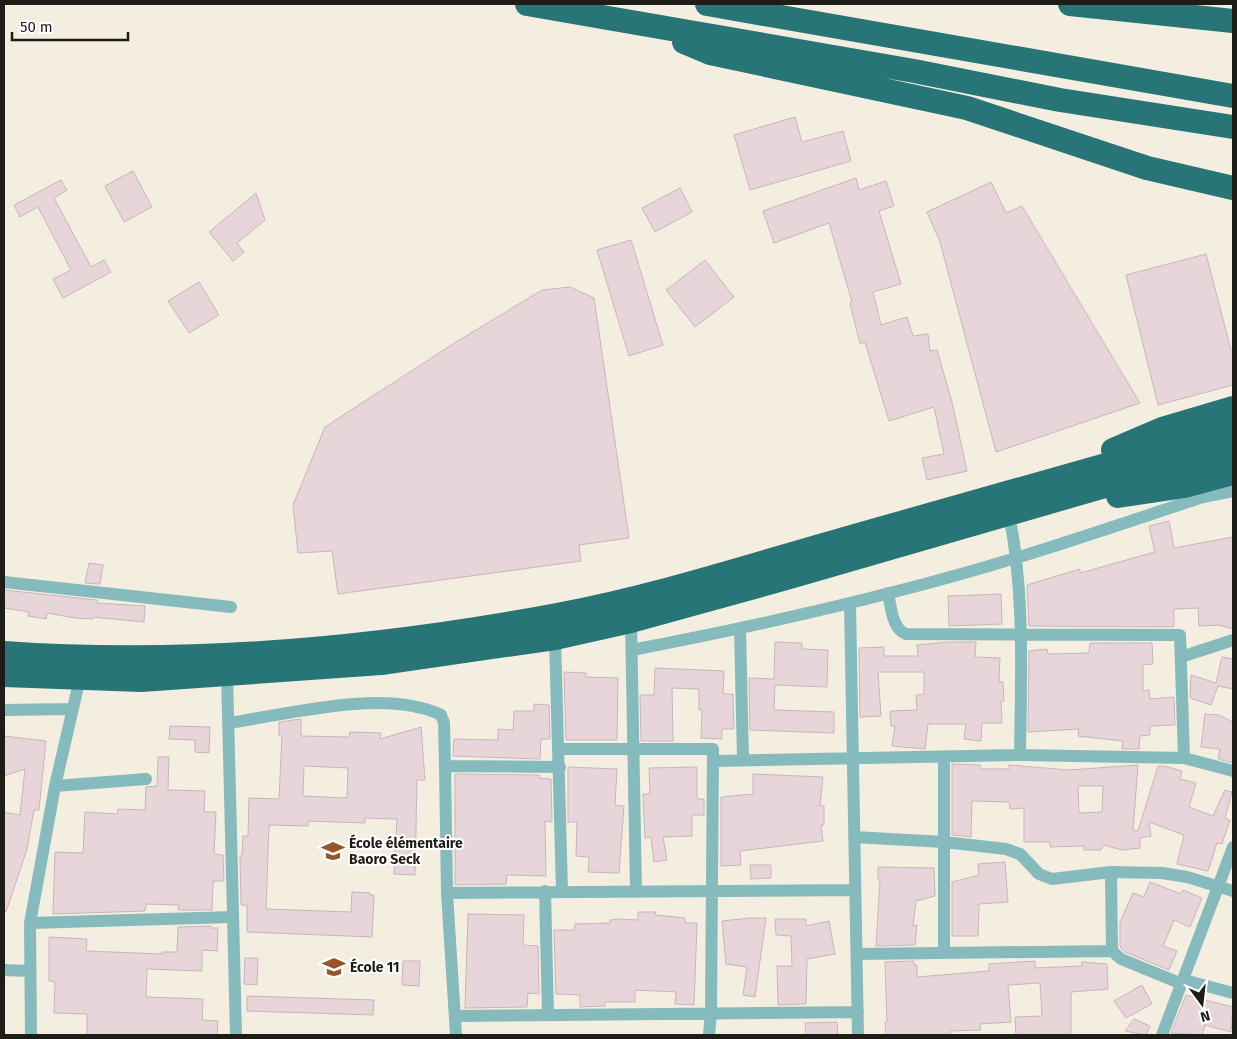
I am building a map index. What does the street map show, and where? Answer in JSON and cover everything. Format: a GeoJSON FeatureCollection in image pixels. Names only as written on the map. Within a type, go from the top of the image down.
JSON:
{"type":"FeatureCollection","features":[{"type":"Feature","properties":{"kind":"highway"},"geometry":{"type":"LineString","coordinates":[[527,4],[666,30],[905,70],[1060,100],[1233,127]]}},
{"type":"Feature","properties":{"kind":"highway"},"geometry":{"type":"LineString","coordinates":[[707,4],[1233,96]]}},
{"type":"Feature","properties":{"kind":"highway"},"geometry":{"type":"LineString","coordinates":[[1070,4],[1233,21]]}},
{"type":"Feature","properties":{"kind":"highway"},"geometry":{"type":"LineString","coordinates":[[666,30],[688,45],[710,53],[959,106],[993,115],[1147,168],[1233,188]]}},
{"type":"Feature","properties":{"kind":"highway"},"geometry":{"type":"LineString","coordinates":[[4,675],[140,680],[381,663],[555,638],[631,621],[1009,514],[1032,497],[1162,429],[1233,408]]}},
{"type":"Feature","properties":{"kind":"highway"},"geometry":{"type":"LineString","coordinates":[[1032,497],[1233,429]]}},
{"type":"Feature","properties":{"kind":"highway"},"geometry":{"type":"LineString","coordinates":[[4,653],[57,657],[199,658],[308,650],[422,636],[558,615],[656,593],[1032,497],[1233,449]]}},
{"type":"Feature","properties":{"kind":"highway"},"geometry":{"type":"LineString","coordinates":[[1032,497],[1185,486],[1233,473]]}},
{"type":"Feature","properties":{"kind":"street"},"geometry":{"type":"LineString","coordinates":[[632,650],[740,629],[850,603],[1018,557],[1203,497],[1233,492]]}},
{"type":"Feature","properties":{"kind":"street"},"geometry":{"type":"LineString","coordinates":[[1009,514],[1018,557],[1022,635],[1020,755]]}},
{"type":"Feature","properties":{"kind":"street"},"geometry":{"type":"LineString","coordinates":[[4,582],[231,608]]}},
{"type":"Feature","properties":{"kind":"street"},"geometry":{"type":"LineString","coordinates":[[888,593],[896,626],[900,632],[906,634],[1180,635],[1184,758]]}},
{"type":"Feature","properties":{"kind":"street"},"geometry":{"type":"LineString","coordinates":[[850,603],[858,1035]]}},
{"type":"Feature","properties":{"kind":"street"},"geometry":{"type":"LineString","coordinates":[[631,621],[635,749],[636,891]]}},
{"type":"Feature","properties":{"kind":"street"},"geometry":{"type":"LineString","coordinates":[[740,629],[743,759]]}},
{"type":"Feature","properties":{"kind":"street"},"geometry":{"type":"LineString","coordinates":[[555,638],[560,749],[562,891]]}},
{"type":"Feature","properties":{"kind":"street"},"geometry":{"type":"LineString","coordinates":[[1181,657],[1233,640]]}},
{"type":"Feature","properties":{"kind":"street"},"geometry":{"type":"LineString","coordinates":[[227,674],[236,1035]]}},
{"type":"Feature","properties":{"kind":"street"},"geometry":{"type":"LineString","coordinates":[[31,1035],[30,922],[55,786],[80,678]]}},
{"type":"Feature","properties":{"kind":"street"},"geometry":{"type":"LineString","coordinates":[[228,723],[360,703],[402,703],[441,715],[444,723],[447,893],[456,1035]]}},
{"type":"Feature","properties":{"kind":"street"},"geometry":{"type":"LineString","coordinates":[[4,710],[72,709]]}},
{"type":"Feature","properties":{"kind":"street"},"geometry":{"type":"LineString","coordinates":[[560,749],[713,749],[715,761],[712,1013],[709,1035]]}},
{"type":"Feature","properties":{"kind":"street"},"geometry":{"type":"LineString","coordinates":[[715,761],[743,759],[944,758],[1020,755],[1184,758],[1233,771]]}},
{"type":"Feature","properties":{"kind":"street"},"geometry":{"type":"LineString","coordinates":[[944,758],[944,953]]}},
{"type":"Feature","properties":{"kind":"street"},"geometry":{"type":"LineString","coordinates":[[445,766],[560,767]]}},
{"type":"Feature","properties":{"kind":"street"},"geometry":{"type":"LineString","coordinates":[[55,786],[146,779]]}},
{"type":"Feature","properties":{"kind":"street"},"geometry":{"type":"LineString","coordinates":[[854,837],[944,842],[1006,848],[1020,854],[1039,874],[1052,879],[1111,872],[1162,873],[1187,877],[1233,891]]}},
{"type":"Feature","properties":{"kind":"street"},"geometry":{"type":"LineString","coordinates":[[1162,1035],[1233,847]]}},
{"type":"Feature","properties":{"kind":"street"},"geometry":{"type":"LineString","coordinates":[[1111,872],[1112,951]]}},
{"type":"Feature","properties":{"kind":"street"},"geometry":{"type":"LineString","coordinates":[[447,893],[855,890]]}},
{"type":"Feature","properties":{"kind":"street"},"geometry":{"type":"LineString","coordinates":[[545,892],[548,1015]]}},
{"type":"Feature","properties":{"kind":"street"},"geometry":{"type":"LineString","coordinates":[[30,922],[234,917]]}},
{"type":"Feature","properties":{"kind":"street"},"geometry":{"type":"LineString","coordinates":[[857,954],[1112,951],[1121,959],[1183,982],[1233,993]]}},
{"type":"Feature","properties":{"kind":"street"},"geometry":{"type":"LineString","coordinates":[[4,970],[30,971]]}},
{"type":"Feature","properties":{"kind":"street"},"geometry":{"type":"LineString","coordinates":[[455,1016],[858,1012]]}},
{"type":"Feature","properties":{"kind":"building"},"geometry":{"type":"Polygon","coordinates":[[[795,117],[802,142],[843,131],[851,161],[750,190],[734,135],[795,117]]]}},
{"type":"Feature","properties":{"kind":"building"},"geometry":{"type":"Polygon","coordinates":[[[133,171],[152,207],[124,222],[105,186],[133,171]]]}},
{"type":"Feature","properties":{"kind":"building"},"geometry":{"type":"Polygon","coordinates":[[[856,178],[859,190],[886,181],[894,206],[879,211],[901,284],[873,292],[881,325],[907,317],[913,336],[928,334],[930,351],[937,350],[952,402],[967,471],[927,480],[922,458],[944,454],[934,407],[889,421],[865,342],[860,344],[850,303],[852,302],[829,223],[774,243],[763,211],[856,178]]]}},
{"type":"Feature","properties":{"kind":"building"},"geometry":{"type":"Polygon","coordinates":[[[61,180],[67,190],[54,198],[91,267],[104,260],[111,272],[63,298],[53,279],[71,270],[38,207],[20,217],[14,205],[61,180]]]}},
{"type":"Feature","properties":{"kind":"building"},"geometry":{"type":"Polygon","coordinates":[[[991,182],[1006,213],[1022,206],[1140,403],[996,452],[940,242],[927,212],[991,182]]]}},
{"type":"Feature","properties":{"kind":"building"},"geometry":{"type":"Polygon","coordinates":[[[680,188],[692,212],[655,232],[642,208],[680,188]]]}},
{"type":"Feature","properties":{"kind":"building"},"geometry":{"type":"Polygon","coordinates":[[[256,193],[265,220],[237,243],[244,252],[233,261],[209,232],[256,193]]]}},
{"type":"Feature","properties":{"kind":"building"},"geometry":{"type":"Polygon","coordinates":[[[631,240],[663,345],[629,356],[597,250],[631,240]]]}},
{"type":"Feature","properties":{"kind":"building"},"geometry":{"type":"Polygon","coordinates":[[[1206,254],[1231,350],[1233,349],[1233,385],[1158,405],[1126,275],[1206,254]]]}},
{"type":"Feature","properties":{"kind":"building"},"geometry":{"type":"Polygon","coordinates":[[[705,260],[734,297],[695,327],[666,290],[705,260]]]}},
{"type":"Feature","properties":{"kind":"building"},"geometry":{"type":"Polygon","coordinates":[[[199,282],[219,315],[189,333],[168,301],[199,282]]]}},
{"type":"Feature","properties":{"kind":"building"},"geometry":{"type":"Polygon","coordinates":[[[570,287],[594,298],[629,538],[579,545],[581,561],[338,594],[332,551],[298,553],[293,505],[325,427],[456,342],[542,290],[570,287]]]}},
{"type":"Feature","properties":{"kind":"building"},"geometry":{"type":"Polygon","coordinates":[[[1169,521],[1174,548],[1233,537],[1233,629],[1219,625],[1199,626],[1198,608],[1174,609],[1174,627],[1029,626],[1027,585],[1080,569],[1080,573],[1155,552],[1149,526],[1169,521]]]}},
{"type":"Feature","properties":{"kind":"building"},"geometry":{"type":"Polygon","coordinates":[[[89,563],[103,565],[100,584],[85,583],[89,563]]]}},
{"type":"Feature","properties":{"kind":"building"},"geometry":{"type":"Polygon","coordinates":[[[4,590],[97,600],[97,603],[145,606],[144,622],[93,617],[93,619],[75,618],[47,613],[46,619],[28,616],[29,612],[4,608],[4,590]]]}},
{"type":"Feature","properties":{"kind":"building"},"geometry":{"type":"Polygon","coordinates":[[[1001,594],[1002,624],[949,626],[948,596],[1001,594]]]}},
{"type":"Feature","properties":{"kind":"building"},"geometry":{"type":"Polygon","coordinates":[[[775,642],[802,643],[802,649],[828,650],[827,687],[775,685],[774,710],[834,712],[834,733],[750,730],[749,678],[774,679],[775,642]]]}},
{"type":"Feature","properties":{"kind":"building"},"geometry":{"type":"Polygon","coordinates":[[[976,642],[975,657],[1000,658],[999,682],[1003,682],[1004,701],[1001,701],[1002,723],[982,723],[981,741],[964,739],[966,724],[928,724],[925,749],[892,746],[895,726],[891,726],[890,711],[917,710],[916,695],[924,694],[924,672],[878,672],[881,716],[860,717],[859,648],[884,647],[884,656],[918,656],[917,645],[976,642]]]}},
{"type":"Feature","properties":{"kind":"building"},"geometry":{"type":"Polygon","coordinates":[[[1090,643],[1152,643],[1153,664],[1143,665],[1143,691],[1149,690],[1150,699],[1174,697],[1175,725],[1150,726],[1150,735],[1140,736],[1139,749],[1122,749],[1123,741],[1078,736],[1079,729],[1028,732],[1029,651],[1047,649],[1048,654],[1089,653],[1090,643]]]}},
{"type":"Feature","properties":{"kind":"building"},"geometry":{"type":"Polygon","coordinates":[[[1222,657],[1233,659],[1233,689],[1218,686],[1211,705],[1190,698],[1191,675],[1216,683],[1222,657]]]}},
{"type":"Feature","properties":{"kind":"building"},"geometry":{"type":"Polygon","coordinates":[[[655,668],[724,671],[723,694],[733,694],[734,729],[722,729],[722,739],[701,738],[702,710],[699,710],[699,689],[672,688],[673,741],[641,741],[640,695],[654,695],[655,668]]]}},
{"type":"Feature","properties":{"kind":"building"},"geometry":{"type":"Polygon","coordinates":[[[564,672],[586,673],[586,677],[618,678],[617,740],[566,740],[564,672]]]}},
{"type":"Feature","properties":{"kind":"building"},"geometry":{"type":"Polygon","coordinates":[[[534,704],[549,705],[550,739],[541,739],[540,759],[453,756],[454,739],[498,740],[498,729],[513,730],[514,711],[534,711],[534,704]]]}},
{"type":"Feature","properties":{"kind":"building"},"geometry":{"type":"Polygon","coordinates":[[[1205,714],[1219,715],[1233,722],[1233,763],[1218,759],[1220,749],[1201,747],[1205,714]]]}},
{"type":"Feature","properties":{"kind":"building"},"geometry":{"type":"Polygon","coordinates":[[[301,719],[301,736],[349,737],[350,732],[381,733],[380,739],[421,727],[425,780],[417,780],[415,875],[394,874],[397,819],[365,818],[365,823],[308,821],[308,826],[269,825],[266,909],[351,912],[352,892],[370,893],[370,895],[374,895],[372,937],[247,932],[247,905],[241,905],[240,856],[242,856],[243,836],[248,836],[249,798],[279,799],[282,736],[279,736],[279,722],[301,719]],[[304,766],[303,796],[347,798],[348,768],[304,766]]]}},
{"type":"Feature","properties":{"kind":"building"},"geometry":{"type":"Polygon","coordinates":[[[170,726],[210,727],[209,753],[195,752],[195,740],[169,739],[170,726]]]}},
{"type":"Feature","properties":{"kind":"building"},"geometry":{"type":"Polygon","coordinates":[[[4,736],[46,741],[39,810],[34,810],[27,849],[6,912],[4,911],[4,812],[20,815],[25,769],[4,776],[4,736]]]}},
{"type":"Feature","properties":{"kind":"building"},"geometry":{"type":"Polygon","coordinates":[[[158,757],[169,757],[168,790],[205,791],[204,812],[216,812],[214,854],[223,855],[224,881],[213,881],[212,910],[178,910],[179,905],[146,904],[145,911],[53,914],[55,852],[83,853],[85,812],[117,814],[118,809],[145,810],[146,787],[157,786],[158,757]]]}},
{"type":"Feature","properties":{"kind":"building"},"geometry":{"type":"Polygon","coordinates":[[[952,764],[980,765],[980,769],[1009,769],[1009,765],[1069,770],[1138,765],[1133,830],[1138,831],[1158,766],[1182,771],[1180,779],[1196,783],[1189,807],[1213,816],[1225,790],[1232,792],[1225,818],[1230,820],[1222,844],[1217,843],[1208,871],[1177,864],[1184,835],[1149,822],[1151,836],[1140,838],[1140,848],[1122,850],[1103,845],[1101,850],[1084,850],[1084,846],[1050,847],[1050,842],[1024,842],[1024,808],[1010,809],[1009,802],[972,801],[971,837],[952,835],[952,764]],[[1078,786],[1079,813],[1102,812],[1103,786],[1078,786]]]}},
{"type":"Feature","properties":{"kind":"building"},"geometry":{"type":"Polygon","coordinates":[[[568,767],[617,769],[615,805],[624,806],[619,873],[588,872],[589,857],[576,856],[577,822],[568,822],[568,767]]]}},
{"type":"Feature","properties":{"kind":"building"},"geometry":{"type":"Polygon","coordinates":[[[697,767],[697,799],[704,799],[704,815],[692,815],[692,836],[663,837],[667,860],[654,862],[651,837],[645,838],[643,794],[650,794],[649,768],[697,767]]]}},
{"type":"Feature","properties":{"kind":"building"},"geometry":{"type":"Polygon","coordinates":[[[455,774],[539,775],[539,778],[551,779],[552,822],[545,821],[546,876],[507,875],[506,884],[455,885],[455,774]]]}},
{"type":"Feature","properties":{"kind":"building"},"geometry":{"type":"Polygon","coordinates":[[[753,774],[823,777],[820,806],[824,806],[824,825],[821,825],[823,841],[740,851],[741,865],[721,866],[721,797],[753,794],[753,774]]]}},
{"type":"Feature","properties":{"kind":"building"},"geometry":{"type":"Polygon","coordinates":[[[1005,862],[1008,902],[979,904],[978,936],[952,936],[952,882],[979,875],[978,864],[1005,862]]]}},
{"type":"Feature","properties":{"kind":"building"},"geometry":{"type":"Polygon","coordinates":[[[750,865],[771,865],[771,878],[751,879],[750,865]]]}},
{"type":"Feature","properties":{"kind":"building"},"geometry":{"type":"Polygon","coordinates":[[[878,867],[934,868],[935,896],[916,901],[913,926],[917,925],[915,945],[876,946],[880,880],[878,880],[878,867]]]}},
{"type":"Feature","properties":{"kind":"building"},"geometry":{"type":"Polygon","coordinates":[[[1150,882],[1181,894],[1183,890],[1202,898],[1190,927],[1174,920],[1163,946],[1177,951],[1169,970],[1125,952],[1120,947],[1120,922],[1133,893],[1144,897],[1150,882]]]}},
{"type":"Feature","properties":{"kind":"building"},"geometry":{"type":"Polygon","coordinates":[[[638,912],[656,912],[655,915],[685,918],[685,923],[697,923],[694,1005],[675,1004],[676,992],[635,990],[635,1002],[605,1002],[605,1006],[580,1007],[580,995],[556,994],[554,930],[574,930],[575,924],[610,923],[610,920],[619,919],[638,920],[638,912]]]}},
{"type":"Feature","properties":{"kind":"building"},"geometry":{"type":"Polygon","coordinates":[[[468,914],[524,915],[523,945],[538,946],[539,994],[528,993],[527,1007],[465,1008],[468,914]]]}},
{"type":"Feature","properties":{"kind":"building"},"geometry":{"type":"Polygon","coordinates":[[[766,918],[755,997],[743,995],[747,967],[726,964],[722,921],[766,918]]]}},
{"type":"Feature","properties":{"kind":"building"},"geometry":{"type":"Polygon","coordinates":[[[775,919],[806,919],[806,926],[829,921],[835,954],[807,959],[806,1004],[778,1005],[777,966],[792,966],[791,936],[776,935],[775,919]]]}},
{"type":"Feature","properties":{"kind":"building"},"geometry":{"type":"Polygon","coordinates":[[[211,926],[211,928],[218,928],[217,951],[202,950],[202,971],[147,969],[146,997],[203,999],[202,1020],[218,1021],[217,1035],[87,1035],[87,1014],[54,1013],[55,982],[49,981],[49,937],[87,939],[86,951],[162,954],[162,952],[177,952],[178,927],[211,926]]]}},
{"type":"Feature","properties":{"kind":"building"},"geometry":{"type":"Polygon","coordinates":[[[245,958],[258,958],[257,985],[244,984],[245,958]]]}},
{"type":"Feature","properties":{"kind":"building"},"geometry":{"type":"Polygon","coordinates":[[[403,961],[420,961],[419,986],[402,985],[403,961]]]}},
{"type":"Feature","properties":{"kind":"building"},"geometry":{"type":"Polygon","coordinates":[[[914,961],[914,965],[917,965],[917,977],[989,971],[989,964],[1035,961],[1035,968],[1082,966],[1082,962],[1107,964],[1108,989],[1071,992],[1071,1035],[1016,1035],[1015,1017],[1042,1016],[1040,983],[1008,985],[1011,1022],[980,1024],[981,1030],[951,1031],[951,1035],[886,1035],[885,962],[914,961]]]}},
{"type":"Feature","properties":{"kind":"building"},"geometry":{"type":"Polygon","coordinates":[[[1142,985],[1152,1004],[1126,1018],[1114,1001],[1142,985]]]}},
{"type":"Feature","properties":{"kind":"building"},"geometry":{"type":"Polygon","coordinates":[[[1186,995],[1233,1007],[1231,1032],[1205,1025],[1202,1035],[1171,1033],[1186,995]]]}},
{"type":"Feature","properties":{"kind":"building"},"geometry":{"type":"Polygon","coordinates":[[[247,996],[374,1000],[373,1015],[247,1011],[247,996]]]}},
{"type":"Feature","properties":{"kind":"building"},"geometry":{"type":"Polygon","coordinates":[[[1134,1019],[1150,1026],[1146,1035],[1125,1031],[1134,1019]]]}},
{"type":"Feature","properties":{"kind":"building"},"geometry":{"type":"Polygon","coordinates":[[[837,1022],[838,1035],[806,1035],[805,1023],[837,1022]]]}},
{"type":"Feature","properties":{"kind":"place","name":"École élémentaire Baoro Seck"},"geometry":{"type":"Point","coordinates":[333,851]}},
{"type":"Feature","properties":{"kind":"place","name":"École 11"},"geometry":{"type":"Point","coordinates":[334,967]}}]}
